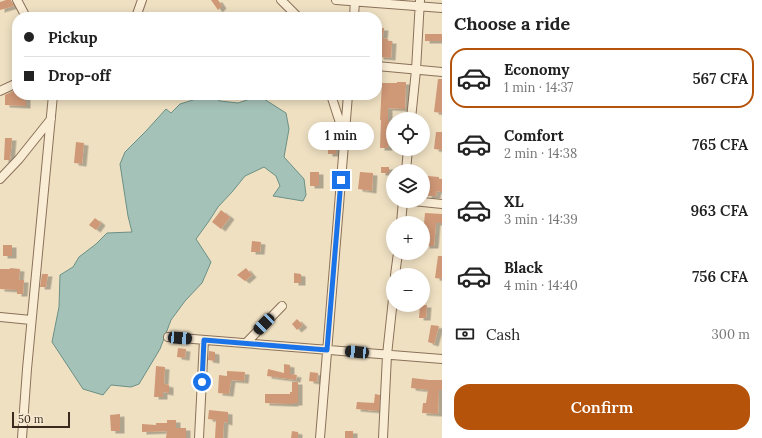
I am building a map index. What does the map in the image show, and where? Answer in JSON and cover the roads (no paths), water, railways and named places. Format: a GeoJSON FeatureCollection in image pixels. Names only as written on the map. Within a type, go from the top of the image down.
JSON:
{"type":"FeatureCollection","features":[{"type":"Feature","properties":{"kind":"street"},"geometry":{"type":"LineString","coordinates":[[17,0],[23,12]]}},
{"type":"Feature","properties":{"kind":"street"},"geometry":{"type":"LineString","coordinates":[[138,12],[142,0]]}},
{"type":"Feature","properties":{"kind":"street"},"geometry":{"type":"LineString","coordinates":[[281,0],[293,12]]}},
{"type":"Feature","properties":{"kind":"street"},"geometry":{"type":"LineString","coordinates":[[336,0],[420,3],[442,8]]}},
{"type":"Feature","properties":{"kind":"street"},"geometry":{"type":"LineString","coordinates":[[354,12],[355,1]]}},
{"type":"Feature","properties":{"kind":"street"},"geometry":{"type":"LineString","coordinates":[[412,112],[420,3]]}},
{"type":"Feature","properties":{"kind":"street"},"geometry":{"type":"LineString","coordinates":[[382,67],[442,72]]}},
{"type":"Feature","properties":{"kind":"street"},"geometry":{"type":"LineString","coordinates":[[0,91],[12,85]]}},
{"type":"Feature","properties":{"kind":"street"},"geometry":{"type":"LineString","coordinates":[[22,438],[31,320],[53,100]]}},
{"type":"Feature","properties":{"kind":"street"},"geometry":{"type":"LineString","coordinates":[[333,100],[345,136]]}},
{"type":"Feature","properties":{"kind":"street"},"geometry":{"type":"LineString","coordinates":[[320,438],[348,100]]}},
{"type":"Feature","properties":{"kind":"street"},"geometry":{"type":"LineString","coordinates":[[0,179],[19,159],[51,119]]}},
{"type":"Feature","properties":{"kind":"street"},"geometry":{"type":"LineString","coordinates":[[430,203],[442,204]]}},
{"type":"Feature","properties":{"kind":"street"},"geometry":{"type":"LineString","coordinates":[[246,344],[282,306]]}},
{"type":"Feature","properties":{"kind":"street"},"geometry":{"type":"LineString","coordinates":[[383,438],[387,355],[392,312]]}},
{"type":"Feature","properties":{"kind":"street"},"geometry":{"type":"LineString","coordinates":[[0,317],[31,320]]}},
{"type":"Feature","properties":{"kind":"street"},"geometry":{"type":"LineString","coordinates":[[168,337],[442,359]]}},
{"type":"Feature","properties":{"kind":"street"},"geometry":{"type":"LineString","coordinates":[[199,438],[204,340]]}},
{"type":"Feature","properties":{"kind":"water"},"geometry":{"type":"Polygon","coordinates":[[[193,100],[218,100],[238,103],[247,100],[266,100],[286,113],[289,129],[284,157],[304,179],[306,195],[303,201],[273,196],[280,186],[276,176],[264,167],[245,176],[218,207],[196,239],[211,262],[202,283],[185,301],[171,320],[160,349],[139,384],[131,387],[111,385],[103,395],[83,389],[52,342],[59,307],[60,275],[73,267],[79,257],[107,233],[132,232],[120,164],[125,152],[166,109],[171,113],[180,104],[193,100]]]}}]}
